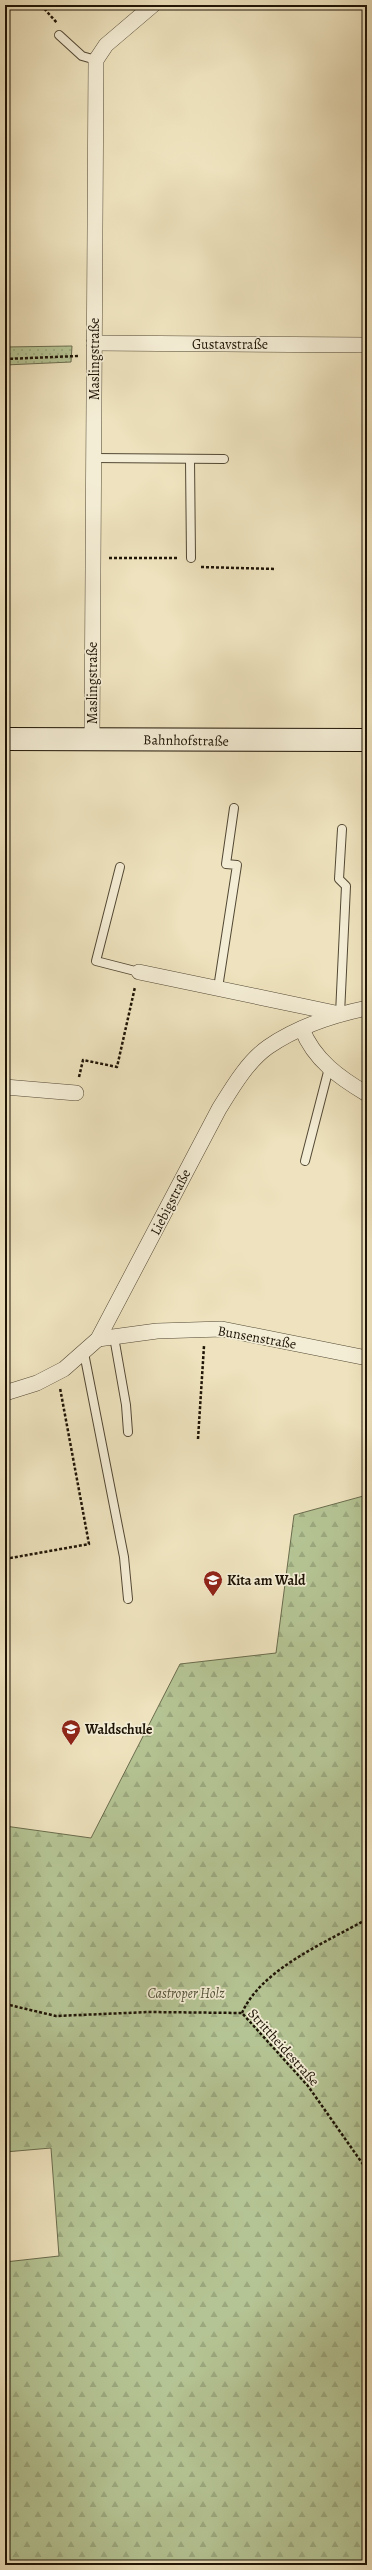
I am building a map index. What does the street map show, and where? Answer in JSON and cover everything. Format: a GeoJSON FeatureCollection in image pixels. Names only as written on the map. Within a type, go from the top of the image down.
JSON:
{"type":"FeatureCollection","features":[{"type":"Feature","properties":{"kind":"main road","name":"Bahnhofstraße"},"geometry":{"type":"LineString","coordinates":[[5,739],[92,738],[277,741],[367,740]]}},
{"type":"Feature","properties":{"kind":"street"},"geometry":{"type":"LineString","coordinates":[[96,60],[106,45],[153,5]]}},
{"type":"Feature","properties":{"kind":"street","name":"Maslingstraße"},"geometry":{"type":"LineString","coordinates":[[92,738],[96,60]]}},
{"type":"Feature","properties":{"kind":"street","name":"Gustavstraße"},"geometry":{"type":"LineString","coordinates":[[94,350],[367,345]]}},
{"type":"Feature","properties":{"kind":"street","name":"Liebigstraße"},"geometry":{"type":"LineString","coordinates":[[139,972],[340,1014]]}},
{"type":"Feature","properties":{"kind":"street","name":"Liebigstraße"},"geometry":{"type":"LineString","coordinates":[[5,1393],[37,1383],[57,1372],[84,1353],[98,1339],[219,1109],[239,1077],[267,1048],[302,1029],[340,1014],[367,1008]]}},
{"type":"Feature","properties":{"kind":"street"},"geometry":{"type":"LineString","coordinates":[[302,1029],[307,1041],[329,1068],[367,1094]]}},
{"type":"Feature","properties":{"kind":"street"},"geometry":{"type":"LineString","coordinates":[[5,1087],[76,1093]]}},
{"type":"Feature","properties":{"kind":"street","name":"Bunsenstraße"},"geometry":{"type":"LineString","coordinates":[[98,1339],[157,1331],[222,1329],[367,1358]]}},
{"type":"Feature","properties":{"kind":"lane"},"geometry":{"type":"LineString","coordinates":[[59,35],[82,56],[96,60]]}},
{"type":"Feature","properties":{"kind":"lane"},"geometry":{"type":"LineString","coordinates":[[94,458],[224,459]]}},
{"type":"Feature","properties":{"kind":"lane"},"geometry":{"type":"LineString","coordinates":[[190,459],[191,558]]}},
{"type":"Feature","properties":{"kind":"lane"},"geometry":{"type":"LineString","coordinates":[[218,988],[237,865],[226,864],[234,808]]}},
{"type":"Feature","properties":{"kind":"lane"},"geometry":{"type":"LineString","coordinates":[[340,1014],[346,886],[339,879],[342,829]]}},
{"type":"Feature","properties":{"kind":"lane"},"geometry":{"type":"LineString","coordinates":[[120,867],[96,961],[139,972]]}},
{"type":"Feature","properties":{"kind":"lane"},"geometry":{"type":"LineString","coordinates":[[305,1161],[329,1068]]}},
{"type":"Feature","properties":{"kind":"lane"},"geometry":{"type":"LineString","coordinates":[[114,1337],[126,1405],[128,1432]]}},
{"type":"Feature","properties":{"kind":"lane"},"geometry":{"type":"LineString","coordinates":[[84,1353],[124,1557],[128,1599]]}},
{"type":"Feature","properties":{"kind":"path"},"geometry":{"type":"LineString","coordinates":[[41,5],[57,22],[59,35]]}},
{"type":"Feature","properties":{"kind":"path"},"geometry":{"type":"LineString","coordinates":[[5,359],[94,350]]}},
{"type":"Feature","properties":{"kind":"path"},"geometry":{"type":"LineString","coordinates":[[110,558],[191,558],[194,567],[276,569]]}},
{"type":"Feature","properties":{"kind":"path"},"geometry":{"type":"LineString","coordinates":[[76,1093],[83,1060],[117,1067],[139,972]]}},
{"type":"Feature","properties":{"kind":"path"},"geometry":{"type":"LineString","coordinates":[[198,1439],[205,1330]]}},
{"type":"Feature","properties":{"kind":"path"},"geometry":{"type":"LineString","coordinates":[[5,1559],[89,1544],[57,1372]]}},
{"type":"Feature","properties":{"kind":"path"},"geometry":{"type":"LineString","coordinates":[[242,2013],[247,2001],[265,1980],[367,1919]]}},
{"type":"Feature","properties":{"kind":"path","name":"Strittheidestraße"},"geometry":{"type":"LineString","coordinates":[[5,2004],[56,2016],[149,2012],[242,2013],[308,2086],[367,2170]]}},
{"type":"Feature","properties":{"kind":"green space"},"geometry":{"type":"Polygon","coordinates":[[[72,346],[71,362],[5,365],[5,347],[72,346]]]}},
{"type":"Feature","properties":{"kind":"green space","name":"Castroper Holz"},"geometry":{"type":"Polygon","coordinates":[[[367,1495],[367,2565],[5,2565],[5,2262],[59,2256],[51,2148],[5,2152],[5,1826],[91,1838],[180,1664],[276,1653],[294,1515],[367,1495]]]}},
{"type":"Feature","properties":{"kind":"place","name":"Kita am Wald"},"geometry":{"type":"Point","coordinates":[213,1597]}},
{"type":"Feature","properties":{"kind":"place","name":"Waldschule"},"geometry":{"type":"Point","coordinates":[71,1746]}}]}
